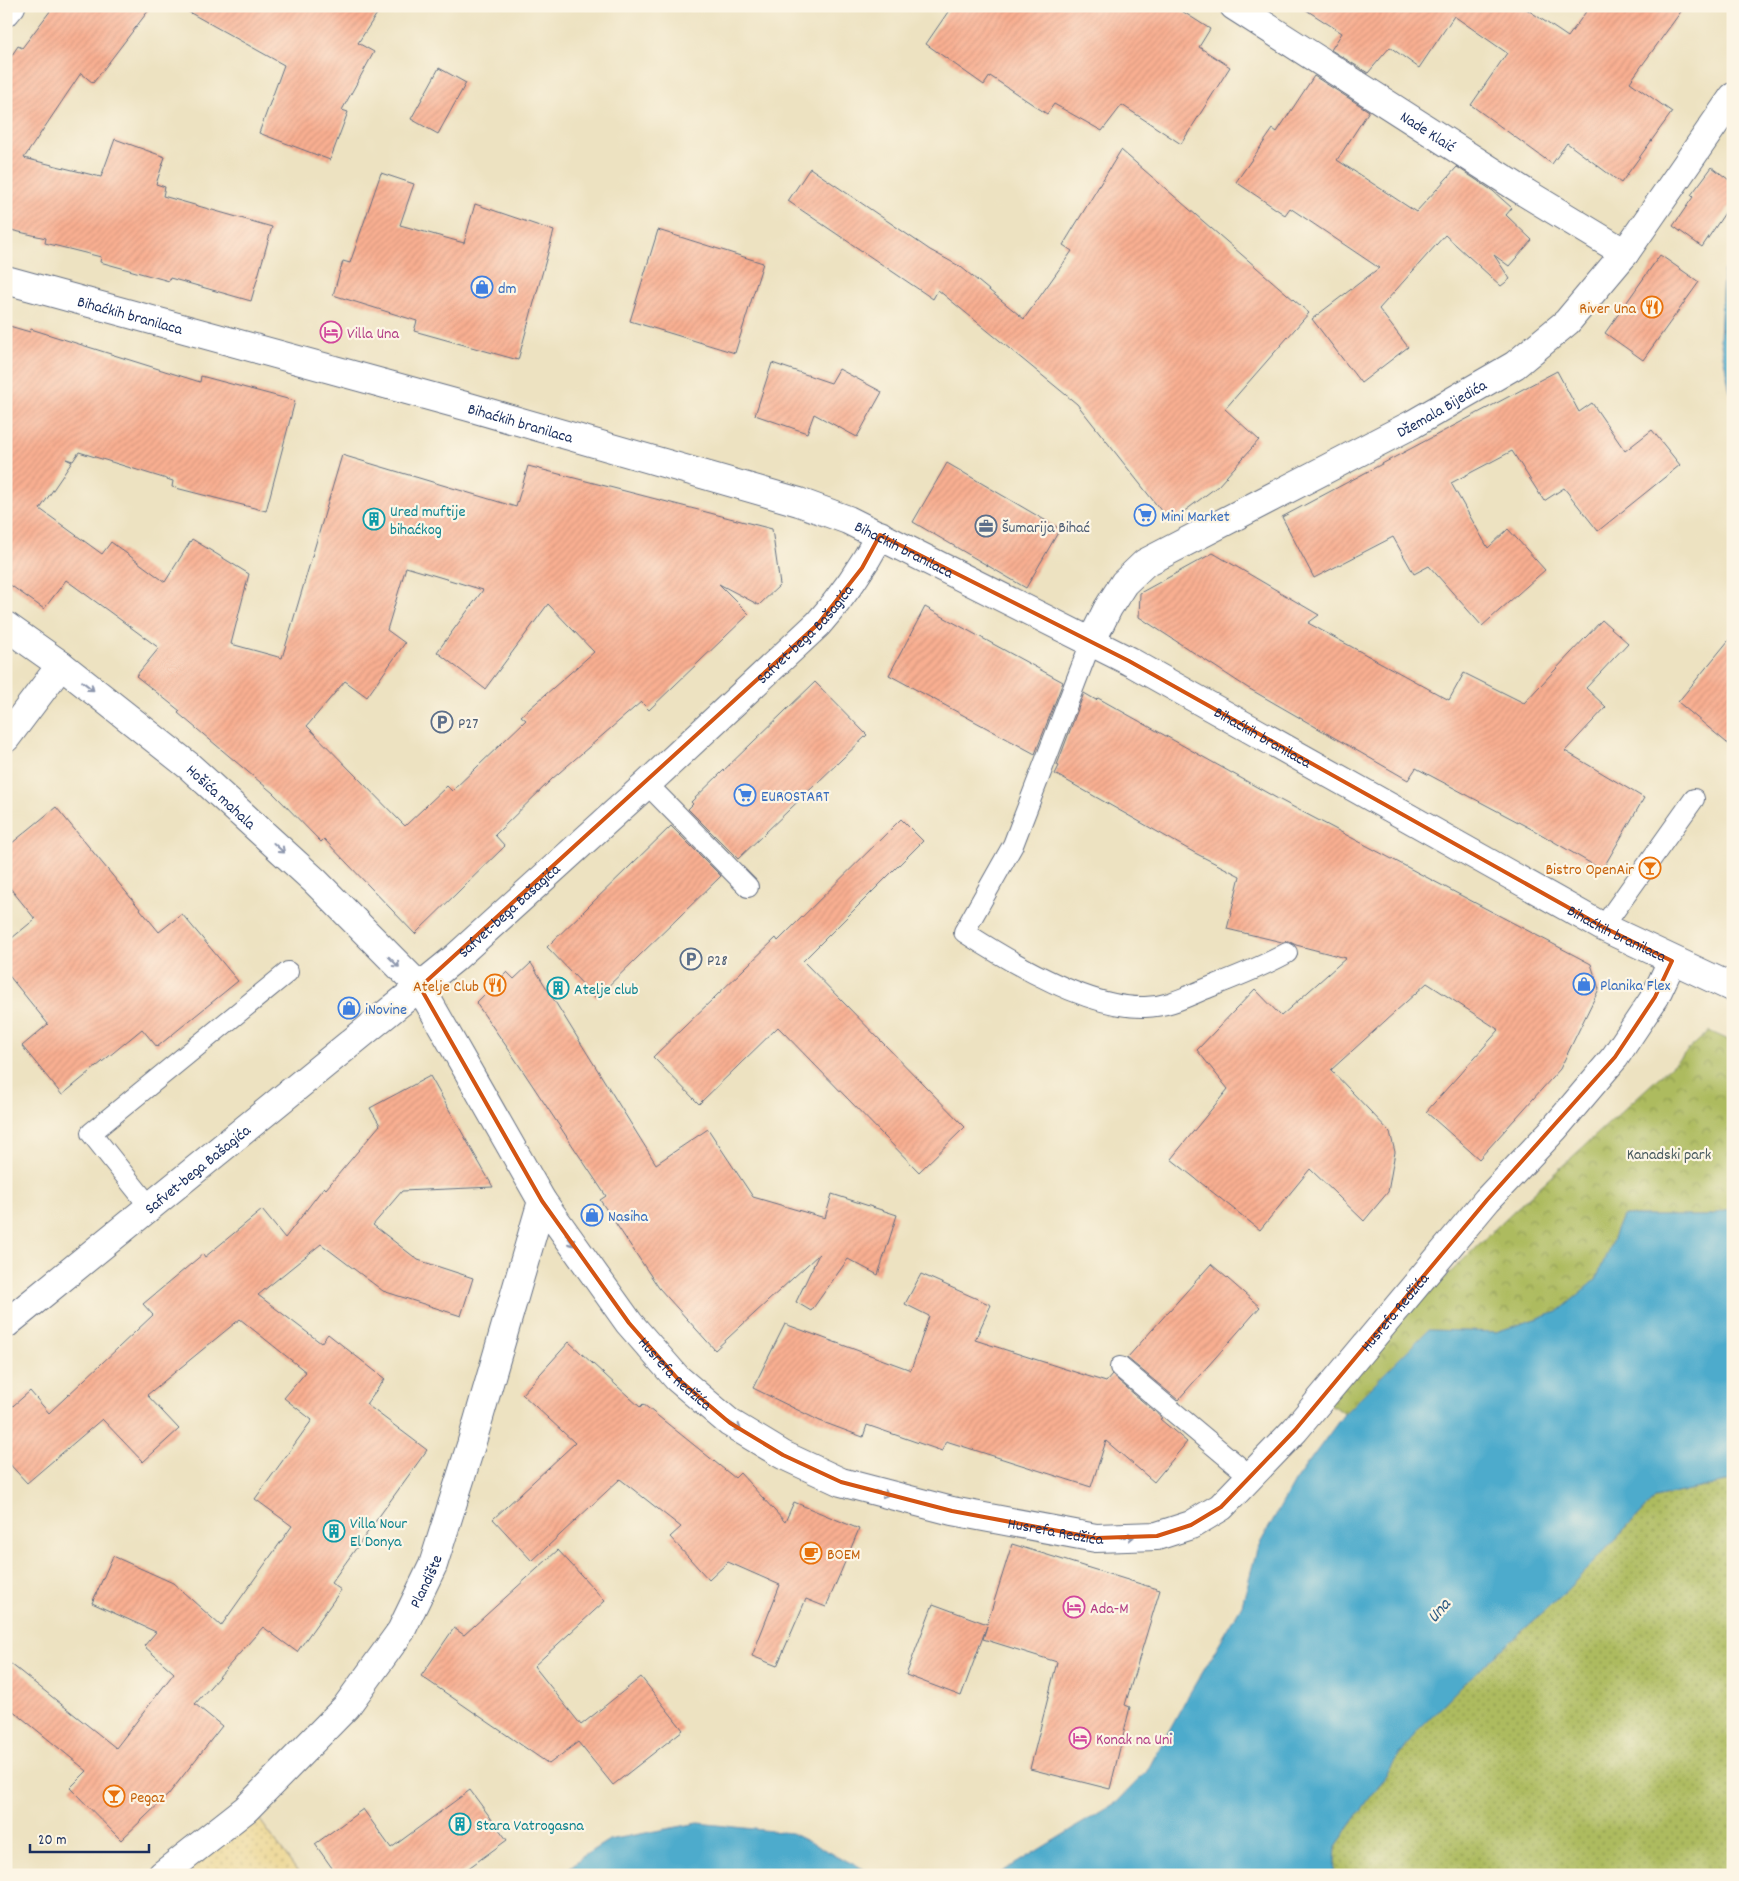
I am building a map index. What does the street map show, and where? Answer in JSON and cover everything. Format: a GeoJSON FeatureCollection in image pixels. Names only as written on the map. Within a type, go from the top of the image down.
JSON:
{"type":"FeatureCollection","features":[{"type":"Feature","properties":{"kind":"street"},"geometry":{"type":"LineString","coordinates":[[6,12],[11,6]]}},
{"type":"Feature","properties":{"kind":"street","name":"Nade Klaić"},"geometry":{"type":"LineString","coordinates":[[1234,6],[1526,193],[1625,253]]}},
{"type":"Feature","properties":{"kind":"street","name":"Džemala Bijedića"},"geometry":{"type":"LineString","coordinates":[[1091,642],[1108,608],[1124,583],[1145,563],[1412,424],[1515,365],[1567,322],[1625,253],[1733,97]]}},
{"type":"Feature","properties":{"kind":"street","name":"Bihaćkih branilaca"},"geometry":{"type":"LineString","coordinates":[[6,280],[469,407],[799,502],[848,520],[1129,662],[1603,928],[1733,988]]}},
{"type":"Feature","properties":{"kind":"street","name":"Safvet-bega Bašagića"},"geometry":{"type":"LineString","coordinates":[[6,1324],[420,987],[647,784],[818,624],[841,598],[862,568],[880,535]]}},
{"type":"Feature","properties":{"kind":"street","name":"Hošića mahala"},"geometry":{"type":"LineString","coordinates":[[6,626],[61,665],[189,766],[315,881],[420,987]]}},
{"type":"Feature","properties":{"kind":"street"},"geometry":{"type":"LineString","coordinates":[[6,738],[61,665]]}},
{"type":"Feature","properties":{"kind":"street","name":"Husrefa Redžića"},"geometry":{"type":"LineString","coordinates":[[420,987],[542,1201],[629,1323],[677,1378],[730,1423],[783,1455],[841,1482],[952,1512],[1096,1538],[1158,1536],[1191,1525],[1221,1507],[1300,1424],[1487,1200],[1554,1129],[1615,1057],[1656,997],[1672,961]]}},
{"type":"Feature","properties":{"kind":"street","name":"Plandište"},"geometry":{"type":"LineString","coordinates":[[162,1875],[246,1809],[346,1707],[401,1630],[433,1565],[471,1445],[542,1201]]}},
{"type":"Feature","properties":{"kind":"lane"},"geometry":{"type":"LineString","coordinates":[[1091,642],[1013,845],[964,932],[997,954],[1051,982],[1106,1002],[1144,1007],[1175,1003],[1262,967],[1287,953]]}},
{"type":"Feature","properties":{"kind":"lane"},"geometry":{"type":"LineString","coordinates":[[647,784],[748,887]]}},
{"type":"Feature","properties":{"kind":"lane"},"geometry":{"type":"LineString","coordinates":[[1603,928],[1694,799]]}},
{"type":"Feature","properties":{"kind":"lane"},"geometry":{"type":"LineString","coordinates":[[150,1207],[91,1133],[288,972]]}},
{"type":"Feature","properties":{"kind":"lane"},"geometry":{"type":"LineString","coordinates":[[1120,1367],[1250,1476]]}},
{"type":"Feature","properties":{"kind":"highlighted area"},"geometry":{"type":"Polygon","coordinates":[[[880,535],[1129,661],[1603,927],[1672,961],[1655,997],[1615,1057],[1487,1200],[1295,1430],[1221,1507],[1191,1525],[1157,1536],[1096,1538],[952,1511],[841,1482],[783,1455],[730,1423],[677,1378],[629,1323],[542,1201],[420,987],[818,624],[862,568],[880,535]]]}},
{"type":"Feature","properties":{"kind":"green space","name":"Kanadski park"},"geometry":{"type":"Polygon","coordinates":[[[1709,1031],[1733,1042],[1733,1209],[1706,1216],[1622,1216],[1596,1280],[1558,1312],[1496,1332],[1428,1330],[1344,1414],[1322,1398],[1508,1216],[1709,1031]]]}},
{"type":"Feature","properties":{"kind":"green space"},"geometry":{"type":"Polygon","coordinates":[[[1733,1480],[1733,1875],[1334,1875],[1336,1846],[1415,1733],[1462,1685],[1560,1597],[1655,1498],[1733,1480]]]}},
{"type":"Feature","properties":{"kind":"sand"},"geometry":{"type":"Polygon","coordinates":[[[246,1809],[260,1820],[300,1875],[162,1875],[246,1809]]]}},
{"type":"Feature","properties":{"kind":"water"},"geometry":{"type":"Polygon","coordinates":[[[1733,251],[1733,407],[1720,339],[1723,273],[1733,251]]]}},
{"type":"Feature","properties":{"kind":"water","name":"Una"},"geometry":{"type":"Polygon","coordinates":[[[1733,1209],[1733,1480],[1655,1498],[1560,1597],[1462,1685],[1415,1733],[1336,1846],[1334,1875],[997,1875],[1117,1802],[1147,1771],[1185,1701],[1242,1605],[1257,1549],[1294,1482],[1344,1414],[1428,1330],[1496,1332],[1558,1312],[1596,1280],[1622,1216],[1706,1216],[1733,1209]]]}},
{"type":"Feature","properties":{"kind":"water"},"geometry":{"type":"Polygon","coordinates":[[[698,1823],[791,1833],[875,1875],[561,1875],[582,1857],[609,1840],[698,1823]]]}},
{"type":"Feature","properties":{"kind":"building"},"geometry":{"type":"Polygon","coordinates":[[[54,6],[152,6],[93,83],[81,73],[24,158],[101,177],[115,139],[165,157],[156,184],[165,187],[163,196],[272,227],[251,301],[170,278],[169,281],[100,262],[101,257],[45,243],[46,238],[6,229],[6,64],[18,46],[22,48],[54,6]]]}},
{"type":"Feature","properties":{"kind":"building"},"geometry":{"type":"Polygon","coordinates":[[[178,6],[382,6],[358,43],[374,52],[342,110],[348,112],[330,160],[259,133],[284,65],[178,6]]]}},
{"type":"Feature","properties":{"kind":"building"},"geometry":{"type":"Polygon","coordinates":[[[952,6],[1174,6],[1210,29],[1199,47],[1230,67],[1181,144],[1122,105],[1102,131],[1054,104],[1047,114],[990,76],[984,85],[926,44],[952,6]]]}},
{"type":"Feature","properties":{"kind":"building"},"geometry":{"type":"Polygon","coordinates":[[[1300,6],[1522,6],[1568,37],[1590,6],[1685,6],[1630,82],[1672,112],[1621,183],[1567,143],[1552,164],[1471,105],[1507,53],[1454,16],[1419,68],[1390,47],[1368,73],[1331,50],[1342,33],[1300,6]]]}},
{"type":"Feature","properties":{"kind":"building"},"geometry":{"type":"Polygon","coordinates":[[[439,68],[466,83],[438,134],[411,119],[439,68]]]}},
{"type":"Feature","properties":{"kind":"building"},"geometry":{"type":"Polygon","coordinates":[[[1314,76],[1369,111],[1337,160],[1416,212],[1457,167],[1493,191],[1512,208],[1506,215],[1532,240],[1509,266],[1494,255],[1510,279],[1501,286],[1445,235],[1379,309],[1408,347],[1361,383],[1312,319],[1379,268],[1290,208],[1285,215],[1236,182],[1273,129],[1277,132],[1314,76]]]}},
{"type":"Feature","properties":{"kind":"building"},"geometry":{"type":"Polygon","coordinates":[[[1121,150],[1309,313],[1225,409],[1259,440],[1218,486],[1170,522],[1077,404],[938,290],[933,299],[788,201],[810,168],[930,250],[961,267],[1024,319],[1072,251],[1063,245],[1121,150]]]}},
{"type":"Feature","properties":{"kind":"building"},"geometry":{"type":"Polygon","coordinates":[[[1712,167],[1733,183],[1733,201],[1702,247],[1673,226],[1693,197],[1691,195],[1712,167]]]}},
{"type":"Feature","properties":{"kind":"building","name":"dm"},"geometry":{"type":"Polygon","coordinates":[[[381,173],[414,184],[400,225],[464,243],[475,204],[554,231],[518,360],[414,331],[417,321],[333,295],[343,261],[350,263],[381,173]]]}},
{"type":"Feature","properties":{"kind":"building"},"geometry":{"type":"Polygon","coordinates":[[[658,230],[763,263],[735,353],[630,321],[658,230]]]}},
{"type":"Feature","properties":{"kind":"building","name":"River Una"},"geometry":{"type":"Polygon","coordinates":[[[1660,255],[1699,282],[1643,360],[1605,333],[1660,255]]]}},
{"type":"Feature","properties":{"kind":"building"},"geometry":{"type":"Polygon","coordinates":[[[6,325],[30,332],[31,329],[200,382],[201,376],[295,401],[266,511],[172,487],[173,481],[79,452],[73,461],[66,459],[72,462],[40,509],[102,554],[111,542],[165,582],[192,539],[249,574],[231,644],[282,658],[342,455],[516,507],[528,466],[772,529],[780,585],[759,605],[719,584],[749,614],[649,710],[641,702],[552,779],[495,835],[505,846],[415,934],[324,839],[321,842],[273,793],[178,713],[180,711],[136,676],[159,648],[66,580],[44,609],[6,582],[6,325]],[[406,567],[387,630],[405,643],[367,697],[345,681],[307,726],[405,826],[447,786],[452,791],[526,720],[521,716],[594,652],[548,604],[485,689],[437,652],[483,590],[406,567]]]}},
{"type":"Feature","properties":{"kind":"building"},"geometry":{"type":"Polygon","coordinates":[[[772,363],[831,383],[839,369],[882,392],[857,437],[814,414],[807,433],[755,415],[772,363]]]}},
{"type":"Feature","properties":{"kind":"building"},"geometry":{"type":"Polygon","coordinates":[[[1557,371],[1579,412],[1592,403],[1625,451],[1652,430],[1680,465],[1598,531],[1564,488],[1544,501],[1512,451],[1451,483],[1488,548],[1508,529],[1545,570],[1482,626],[1429,566],[1414,574],[1393,537],[1314,578],[1282,517],[1557,371]]]}},
{"type":"Feature","properties":{"kind":"building"},"geometry":{"type":"Polygon","coordinates":[[[947,463],[1060,529],[1026,588],[913,522],[947,463]]]}},
{"type":"Feature","properties":{"kind":"building"},"geometry":{"type":"Polygon","coordinates":[[[1213,553],[1319,615],[1308,623],[1449,700],[1464,673],[1524,703],[1602,620],[1628,643],[1586,688],[1606,707],[1565,751],[1644,798],[1602,870],[1539,833],[1416,768],[1408,780],[1248,688],[1139,617],[1140,593],[1213,553]]]}},
{"type":"Feature","properties":{"kind":"building"},"geometry":{"type":"Polygon","coordinates":[[[925,607],[1063,682],[1035,754],[889,675],[925,607]]]}},
{"type":"Feature","properties":{"kind":"building"},"geometry":{"type":"Polygon","coordinates":[[[1733,635],[1733,748],[1678,702],[1733,635]]]}},
{"type":"Feature","properties":{"kind":"building"},"geometry":{"type":"Polygon","coordinates":[[[815,682],[867,735],[738,859],[688,809],[693,804],[691,802],[815,682]]]}},
{"type":"Feature","properties":{"kind":"building"},"geometry":{"type":"Polygon","coordinates":[[[1084,693],[1096,700],[1098,698],[1280,800],[1591,964],[1599,989],[1560,1069],[1479,1159],[1426,1112],[1499,1030],[1427,983],[1331,1070],[1390,1132],[1395,1152],[1388,1192],[1364,1221],[1310,1169],[1260,1230],[1171,1159],[1228,1089],[1197,1050],[1255,989],[1281,1016],[1346,958],[1296,945],[1288,941],[1282,942],[1227,929],[1240,876],[1195,853],[1055,774],[1084,693]]]}},
{"type":"Feature","properties":{"kind":"building"},"geometry":{"type":"Polygon","coordinates":[[[56,807],[159,932],[182,914],[238,981],[157,1047],[142,1029],[62,1095],[22,1046],[48,1024],[6,972],[6,943],[35,919],[6,883],[6,848],[56,807]]]}},
{"type":"Feature","properties":{"kind":"building"},"geometry":{"type":"Polygon","coordinates":[[[901,819],[923,841],[803,961],[965,1127],[919,1172],[778,1027],[699,1104],[653,1057],[776,938],[778,941],[901,819]]]}},
{"type":"Feature","properties":{"kind":"building"},"geometry":{"type":"Polygon","coordinates":[[[671,826],[721,876],[596,998],[547,947],[671,826]]]}},
{"type":"Feature","properties":{"kind":"building"},"geometry":{"type":"Polygon","coordinates":[[[531,963],[656,1164],[708,1129],[753,1197],[825,1218],[832,1194],[897,1215],[878,1275],[848,1259],[811,1311],[796,1302],[819,1254],[715,1350],[659,1288],[600,1200],[606,1196],[476,1003],[507,972],[514,979],[531,963]]]}},
{"type":"Feature","properties":{"kind":"building"},"geometry":{"type":"Polygon","coordinates":[[[430,1076],[493,1187],[402,1191],[373,1225],[418,1260],[473,1278],[461,1316],[383,1291],[321,1244],[258,1295],[321,1343],[328,1334],[385,1379],[366,1404],[427,1450],[331,1583],[341,1590],[297,1652],[263,1627],[195,1704],[222,1726],[168,1795],[121,1840],[70,1788],[87,1771],[6,1705],[6,1660],[116,1748],[174,1673],[144,1646],[156,1632],[92,1603],[113,1556],[173,1583],[221,1626],[292,1526],[255,1499],[312,1420],[284,1398],[306,1372],[240,1319],[147,1395],[179,1429],[143,1462],[102,1419],[27,1483],[6,1460],[6,1412],[30,1391],[49,1413],[153,1315],[143,1304],[203,1254],[205,1257],[262,1210],[285,1238],[324,1187],[326,1189],[380,1125],[370,1108],[430,1076]]]}},
{"type":"Feature","properties":{"kind":"building"},"geometry":{"type":"Polygon","coordinates":[[[1211,1264],[1260,1307],[1178,1400],[1127,1358],[1211,1264]]]}},
{"type":"Feature","properties":{"kind":"building"},"geometry":{"type":"Polygon","coordinates":[[[921,1274],[991,1305],[975,1340],[1106,1382],[1112,1375],[1187,1442],[1154,1482],[1106,1441],[1091,1487],[946,1441],[942,1451],[867,1425],[863,1437],[820,1421],[753,1388],[785,1324],[911,1370],[929,1316],[905,1304],[921,1274]]]}},
{"type":"Feature","properties":{"kind":"building"},"geometry":{"type":"Polygon","coordinates":[[[569,1342],[640,1407],[643,1404],[735,1478],[740,1473],[785,1522],[794,1502],[859,1529],[826,1607],[806,1599],[777,1666],[752,1656],[780,1585],[728,1562],[709,1580],[670,1537],[681,1527],[620,1479],[532,1561],[493,1519],[575,1443],[522,1394],[569,1342]]]}},
{"type":"Feature","properties":{"kind":"building"},"geometry":{"type":"Polygon","coordinates":[[[1012,1544],[1160,1590],[1125,1705],[1130,1707],[1110,1789],[1030,1769],[1057,1662],[983,1639],[987,1626],[961,1696],[906,1675],[933,1604],[987,1624],[1012,1544]]]}},
{"type":"Feature","properties":{"kind":"building"},"geometry":{"type":"Polygon","coordinates":[[[558,1550],[605,1601],[534,1666],[581,1725],[641,1677],[683,1730],[613,1785],[578,1742],[549,1764],[421,1676],[454,1628],[464,1635],[558,1550]]]}},
{"type":"Feature","properties":{"kind":"building","name":"Stara Vatrogasna"},"geometry":{"type":"Polygon","coordinates":[[[470,1790],[507,1840],[459,1875],[337,1875],[315,1844],[363,1809],[391,1848],[470,1790]]]}},
{"type":"Feature","properties":{"kind":"place","name":"dm"},"geometry":{"type":"Point","coordinates":[482,287]}},
{"type":"Feature","properties":{"kind":"place","name":"River Una"},"geometry":{"type":"Point","coordinates":[1652,307]}},
{"type":"Feature","properties":{"kind":"place","name":"Villa Una"},"geometry":{"type":"Point","coordinates":[331,332]}},
{"type":"Feature","properties":{"kind":"place","name":"Mini Market"},"geometry":{"type":"Point","coordinates":[1145,515]}},
{"type":"Feature","properties":{"kind":"place","name":"Ured muftije bihaćkog"},"geometry":{"type":"Point","coordinates":[374,519]}},
{"type":"Feature","properties":{"kind":"place","name":"Šumarija Bihać"},"geometry":{"type":"Point","coordinates":[986,526]}},
{"type":"Feature","properties":{"kind":"place","name":"P27"},"geometry":{"type":"Point","coordinates":[442,722]}},
{"type":"Feature","properties":{"kind":"place","name":"EUROSTART"},"geometry":{"type":"Point","coordinates":[745,795]}},
{"type":"Feature","properties":{"kind":"place","name":"Bistro OpenAir"},"geometry":{"type":"Point","coordinates":[1650,868]}},
{"type":"Feature","properties":{"kind":"place","name":"P28"},"geometry":{"type":"Point","coordinates":[691,959]}},
{"type":"Feature","properties":{"kind":"place","name":"Planika Flex"},"geometry":{"type":"Point","coordinates":[1584,984]}},
{"type":"Feature","properties":{"kind":"place","name":"Atelje Club"},"geometry":{"type":"Point","coordinates":[495,985]}},
{"type":"Feature","properties":{"kind":"place","name":"Atelje club"},"geometry":{"type":"Point","coordinates":[558,988]}},
{"type":"Feature","properties":{"kind":"place","name":"iNovine"},"geometry":{"type":"Point","coordinates":[349,1008]}},
{"type":"Feature","properties":{"kind":"place","name":"Nasiha"},"geometry":{"type":"Point","coordinates":[592,1215]}},
{"type":"Feature","properties":{"kind":"place","name":"Villa Nour El Donya"},"geometry":{"type":"Point","coordinates":[334,1531]}},
{"type":"Feature","properties":{"kind":"place","name":"BOEM"},"geometry":{"type":"Point","coordinates":[811,1553]}},
{"type":"Feature","properties":{"kind":"place","name":"Ada-M"},"geometry":{"type":"Point","coordinates":[1074,1607]}},
{"type":"Feature","properties":{"kind":"place","name":"Konak na Uni"},"geometry":{"type":"Point","coordinates":[1080,1738]}},
{"type":"Feature","properties":{"kind":"place","name":"Pegaz"},"geometry":{"type":"Point","coordinates":[114,1796]}},
{"type":"Feature","properties":{"kind":"place","name":"Stara Vatrogasna"},"geometry":{"type":"Point","coordinates":[460,1824]}}]}
